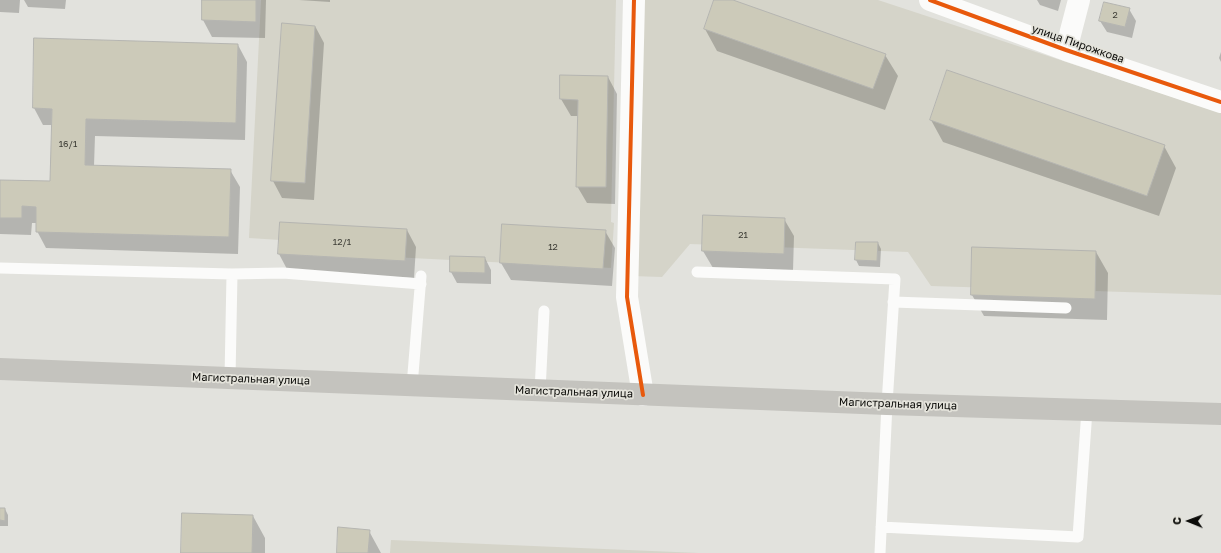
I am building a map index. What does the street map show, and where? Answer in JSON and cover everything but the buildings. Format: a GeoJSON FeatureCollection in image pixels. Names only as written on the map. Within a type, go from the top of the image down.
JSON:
{"type":"FeatureCollection","features":[{"type":"Feature","properties":{"kind":"main road","name":"Магистральная улица"},"geometry":{"type":"LineString","coordinates":[[0,369],[887,404],[1221,414]]}},
{"type":"Feature","properties":{"kind":"street"},"geometry":{"type":"LineString","coordinates":[[634,0],[627,297],[644,395]]}},
{"type":"Feature","properties":{"kind":"street","name":"улица Пирожкова"},"geometry":{"type":"LineString","coordinates":[[930,0],[1066,50],[1221,102]]}},
{"type":"Feature","properties":{"kind":"street"},"geometry":{"type":"LineString","coordinates":[[1066,50],[1079,0]]}},
{"type":"Feature","properties":{"kind":"lane"},"geometry":{"type":"LineString","coordinates":[[0,268],[232,274],[284,273],[421,280],[412,386]]}},
{"type":"Feature","properties":{"kind":"lane"},"geometry":{"type":"LineString","coordinates":[[697,272],[894,279],[880,553]]}},
{"type":"Feature","properties":{"kind":"lane"},"geometry":{"type":"LineString","coordinates":[[230,378],[232,274]]}},
{"type":"Feature","properties":{"kind":"lane"},"geometry":{"type":"LineString","coordinates":[[893,302],[1066,308]]}},
{"type":"Feature","properties":{"kind":"lane"},"geometry":{"type":"LineString","coordinates":[[540,391],[544,311]]}},
{"type":"Feature","properties":{"kind":"lane"},"geometry":{"type":"LineString","coordinates":[[881,528],[1078,537],[1087,410]]}},
{"type":"Feature","properties":{"kind":"shaded area"},"geometry":{"type":"Polygon","coordinates":[[[261,0],[616,0],[611,222],[614,223],[611,268],[391,257],[390,247],[249,238],[261,0]]]}},
{"type":"Feature","properties":{"kind":"shaded area"},"geometry":{"type":"Polygon","coordinates":[[[642,0],[878,0],[1221,113],[1221,295],[931,286],[908,252],[690,244],[662,277],[631,276],[642,0]]]}},
{"type":"Feature","properties":{"kind":"shaded area"},"geometry":{"type":"Polygon","coordinates":[[[391,540],[699,553],[390,553],[391,540]]]}},
{"type":"Feature","properties":{"kind":"cycle path"},"geometry":{"type":"LineString","coordinates":[[634,0],[627,297],[643,395]]}},
{"type":"Feature","properties":{"kind":"cycle path"},"geometry":{"type":"LineString","coordinates":[[930,0],[1066,50],[1221,102]]}}]}
